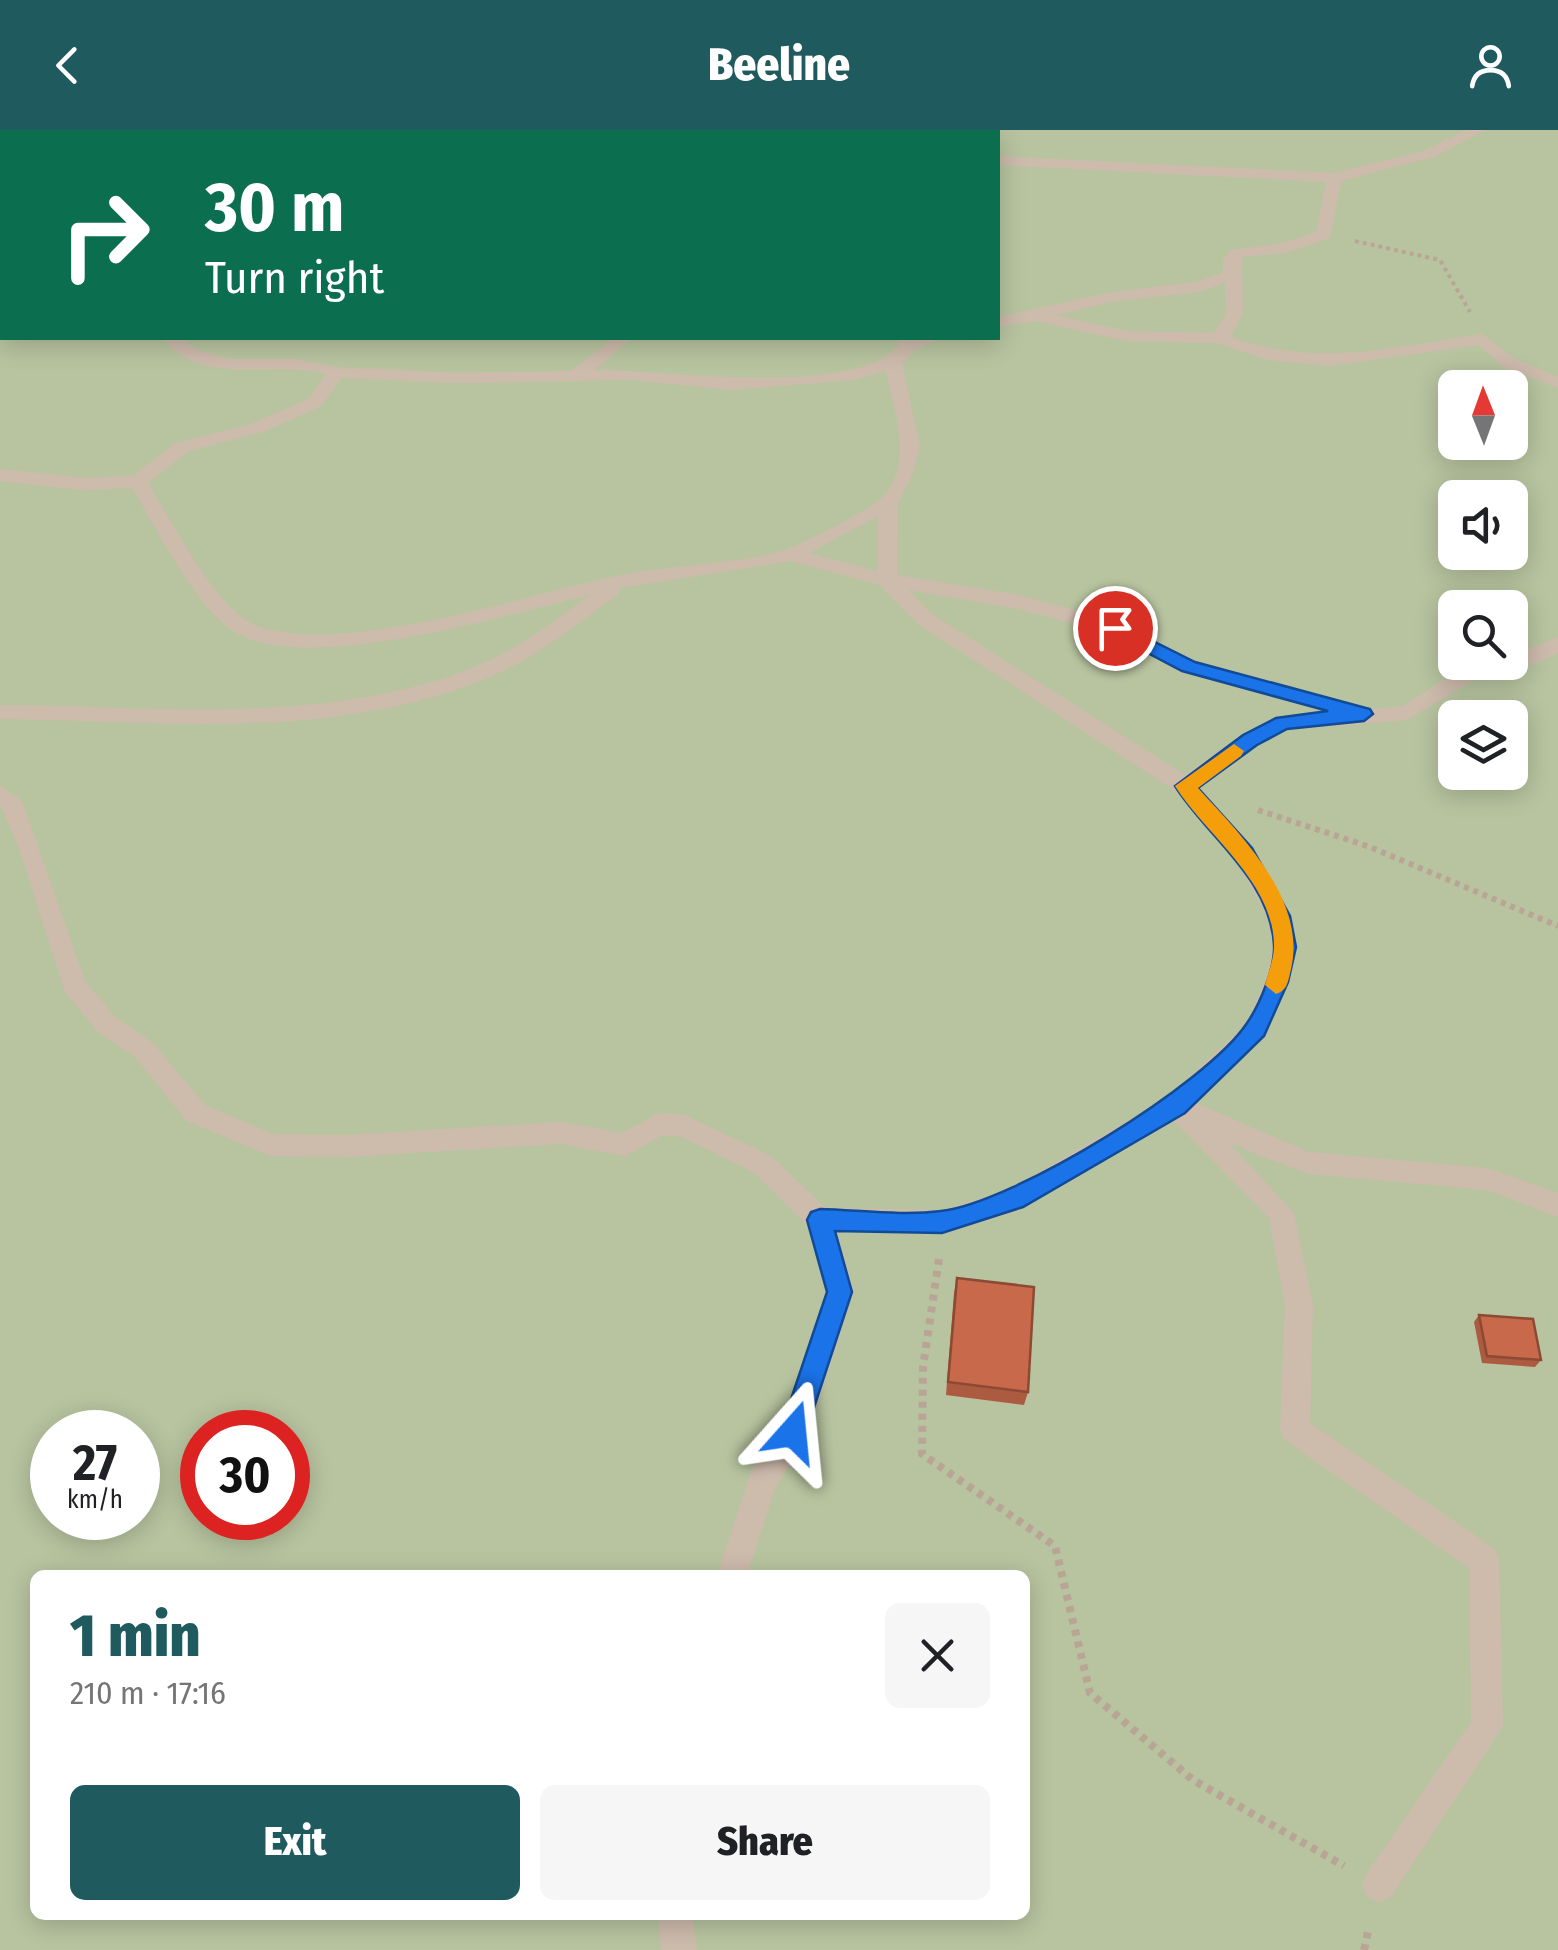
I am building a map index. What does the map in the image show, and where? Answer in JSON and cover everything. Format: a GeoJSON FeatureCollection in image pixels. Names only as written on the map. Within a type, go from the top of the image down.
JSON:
{"type":"FeatureCollection","features":[{"type":"Feature","properties":{"kind":"street"},"geometry":{"type":"LineString","coordinates":[[1000,160],[1334,178],[1430,154],[1478,130]]}},
{"type":"Feature","properties":{"kind":"street"},"geometry":{"type":"LineString","coordinates":[[1218,338],[1230,332],[1236,310],[1231,275],[1237,253],[1285,248],[1324,234],[1334,178]]}},
{"type":"Feature","properties":{"kind":"street"},"geometry":{"type":"LineString","coordinates":[[1000,322],[1112,296],[1198,287],[1231,275]]}},
{"type":"Feature","properties":{"kind":"street"},"geometry":{"type":"LineString","coordinates":[[1000,307],[1128,336],[1218,338],[1268,355],[1328,361],[1483,339],[1509,363],[1558,383]]}},
{"type":"Feature","properties":{"kind":"street"},"geometry":{"type":"LineString","coordinates":[[174,340],[197,358],[240,367],[320,364],[338,372],[457,378],[633,375],[732,385],[854,376],[901,349],[927,340]]}},
{"type":"Feature","properties":{"kind":"street"},"geometry":{"type":"LineString","coordinates":[[577,375],[621,340]]}},
{"type":"Feature","properties":{"kind":"street"},"geometry":{"type":"LineString","coordinates":[[820,1220],[942,1222],[1014,1200],[1176,1106],[1256,1030],[1277,982],[1285,947],[1279,916],[1244,853],[1185,786],[925,619],[887,580],[888,502],[904,473],[911,446],[901,349]]}},
{"type":"Feature","properties":{"kind":"street"},"geometry":{"type":"LineString","coordinates":[[0,475],[84,484],[138,482],[182,447],[256,428],[314,403],[338,372]]}},
{"type":"Feature","properties":{"kind":"street"},"geometry":{"type":"LineString","coordinates":[[138,482],[215,604],[244,629],[330,640],[370,639],[624,581],[791,555],[888,502]]}},
{"type":"Feature","properties":{"kind":"street"},"geometry":{"type":"LineString","coordinates":[[791,555],[887,580],[1019,602],[1115,628],[1188,666],[1364,714]]}},
{"type":"Feature","properties":{"kind":"street"},"geometry":{"type":"LineString","coordinates":[[0,712],[223,716],[322,712],[417,693],[492,668],[624,581]]}},
{"type":"Feature","properties":{"kind":"street"},"geometry":{"type":"LineString","coordinates":[[1185,786],[1250,740],[1283,723],[1407,713],[1470,673],[1531,658],[1558,644]]}},
{"type":"Feature","properties":{"kind":"street"},"geometry":{"type":"LineString","coordinates":[[0,793],[11,801],[30,848],[74,985],[107,1025],[144,1050],[196,1114],[270,1145],[348,1146],[560,1133],[625,1145],[658,1124],[685,1126],[762,1164],[820,1220],[840,1292],[793,1432],[762,1482],[734,1570]]}},
{"type":"Feature","properties":{"kind":"street"},"geometry":{"type":"LineString","coordinates":[[1176,1106],[1268,1149],[1310,1162],[1488,1178],[1558,1205]]}},
{"type":"Feature","properties":{"kind":"street"},"geometry":{"type":"LineString","coordinates":[[1176,1106],[1281,1213],[1299,1305],[1295,1430],[1484,1560],[1487,1726],[1379,1886]]}},
{"type":"Feature","properties":{"kind":"street"},"geometry":{"type":"LineString","coordinates":[[676,1920],[679,1950]]}},
{"type":"Feature","properties":{"kind":"path"},"geometry":{"type":"LineString","coordinates":[[1324,234],[1440,260],[1483,339]]}},
{"type":"Feature","properties":{"kind":"path"},"geometry":{"type":"LineString","coordinates":[[1185,786],[1370,847],[1558,926]]}},
{"type":"Feature","properties":{"kind":"path"},"geometry":{"type":"LineString","coordinates":[[942,1222],[922,1367],[922,1454],[1054,1546],[1090,1693],[1193,1780],[1379,1886],[1364,1950]]}},
{"type":"Feature","properties":{"kind":"green space"},"geometry":{"type":"Polygon","coordinates":[[[1000,130],[1558,130],[1558,1950],[0,1950],[0,340],[1000,340],[1000,130]]]}},
{"type":"Feature","properties":{"kind":"building"},"geometry":{"type":"Polygon","coordinates":[[[957,1278],[1034,1287],[1028,1392],[948,1382],[957,1278]]]}},
{"type":"Feature","properties":{"kind":"building"},"geometry":{"type":"Polygon","coordinates":[[[1479,1315],[1533,1319],[1541,1360],[1487,1356],[1479,1315]]]}},
{"type":"Feature","properties":{"kind":"slow traffic"},"geometry":{"type":"LineString","coordinates":[[1234,751],[1185,786],[1244,853],[1279,916],[1285,947],[1276,985]]}},
{"type":"Feature","properties":{"kind":"route"},"geometry":{"type":"LineString","coordinates":[[793,1432],[840,1292],[820,1220],[942,1222],[1014,1200],[1176,1106],[1256,1030],[1277,982],[1285,947],[1279,916],[1244,853],[1185,786],[1250,740],[1283,723],[1364,714],[1260,689],[1188,666],[1115,628]]}}]}
